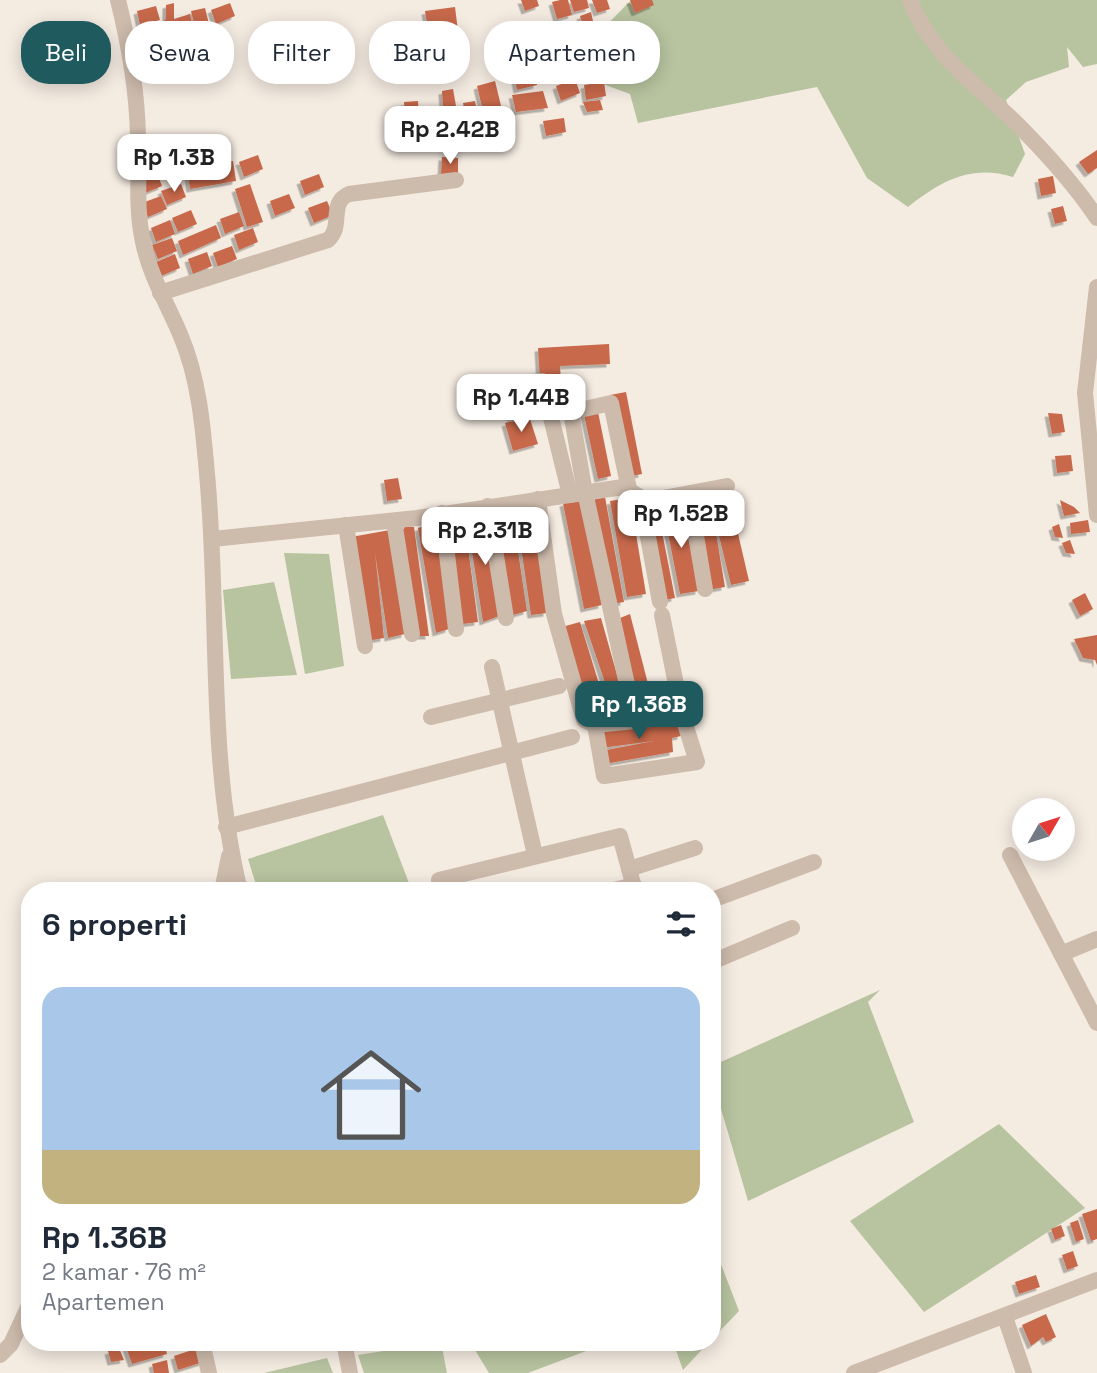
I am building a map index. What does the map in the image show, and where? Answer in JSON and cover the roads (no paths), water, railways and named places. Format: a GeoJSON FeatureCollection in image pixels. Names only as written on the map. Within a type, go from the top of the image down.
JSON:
{"type":"FeatureCollection","features":[{"type":"Feature","properties":{"kind":"street"},"geometry":{"type":"LineString","coordinates":[[118,0],[136,94],[136,189],[141,234],[151,277],[181,336],[196,385],[213,539],[220,773],[226,827],[238,882]]}},
{"type":"Feature","properties":{"kind":"street"},"geometry":{"type":"LineString","coordinates":[[910,0],[926,36],[945,59],[1016,123],[1064,175],[1097,218]]}},
{"type":"Feature","properties":{"kind":"street"},"geometry":{"type":"LineString","coordinates":[[160,293],[328,240],[338,225],[337,204],[341,197],[456,180]]}},
{"type":"Feature","properties":{"kind":"street"},"geometry":{"type":"LineString","coordinates":[[1097,289],[1084,393],[1097,515]]}},
{"type":"Feature","properties":{"kind":"street"},"geometry":{"type":"LineString","coordinates":[[500,385],[542,381],[580,491],[635,721]]}},
{"type":"Feature","properties":{"kind":"street"},"geometry":{"type":"LineString","coordinates":[[580,491],[571,412],[611,403],[635,494],[682,714],[697,762],[604,776],[595,725]]}},
{"type":"Feature","properties":{"kind":"street"},"geometry":{"type":"LineString","coordinates":[[511,414],[549,407]]}},
{"type":"Feature","properties":{"kind":"street"},"geometry":{"type":"LineString","coordinates":[[213,539],[394,521],[580,491],[688,494],[727,486]]}},
{"type":"Feature","properties":{"kind":"street"},"geometry":{"type":"LineString","coordinates":[[688,494],[705,589]]}},
{"type":"Feature","properties":{"kind":"street"},"geometry":{"type":"LineString","coordinates":[[538,499],[554,614],[584,719],[595,725],[682,714]]}},
{"type":"Feature","properties":{"kind":"street"},"geometry":{"type":"LineString","coordinates":[[488,506],[506,618]]}},
{"type":"Feature","properties":{"kind":"street"},"geometry":{"type":"LineString","coordinates":[[442,513],[456,629]]}},
{"type":"Feature","properties":{"kind":"street"},"geometry":{"type":"LineString","coordinates":[[394,521],[412,634]]}},
{"type":"Feature","properties":{"kind":"street"},"geometry":{"type":"LineString","coordinates":[[346,525],[365,646]]}},
{"type":"Feature","properties":{"kind":"street"},"geometry":{"type":"LineString","coordinates":[[492,667],[535,855]]}},
{"type":"Feature","properties":{"kind":"street"},"geometry":{"type":"LineString","coordinates":[[431,717],[559,686]]}},
{"type":"Feature","properties":{"kind":"street"},"geometry":{"type":"LineString","coordinates":[[226,827],[572,737]]}},
{"type":"Feature","properties":{"kind":"street"},"geometry":{"type":"LineString","coordinates":[[439,880],[620,836],[633,882],[695,848]]}},
{"type":"Feature","properties":{"kind":"street"},"geometry":{"type":"LineString","coordinates":[[224,882],[230,850]]}},
{"type":"Feature","properties":{"kind":"street"},"geometry":{"type":"LineString","coordinates":[[1010,855],[1097,1023]]}},
{"type":"Feature","properties":{"kind":"street"},"geometry":{"type":"LineString","coordinates":[[721,897],[814,862]]}},
{"type":"Feature","properties":{"kind":"street"},"geometry":{"type":"LineString","coordinates":[[721,958],[792,928]]}},
{"type":"Feature","properties":{"kind":"street"},"geometry":{"type":"LineString","coordinates":[[1061,954],[1097,939]]}},
{"type":"Feature","properties":{"kind":"street"},"geometry":{"type":"LineString","coordinates":[[854,1373],[1097,1280]]}},
{"type":"Feature","properties":{"kind":"street"},"geometry":{"type":"LineString","coordinates":[[1005,1317],[1024,1373]]}},
{"type":"Feature","properties":{"kind":"street"},"geometry":{"type":"LineString","coordinates":[[0,1355],[11,1344],[21,1322]]}},
{"type":"Feature","properties":{"kind":"street"},"geometry":{"type":"LineString","coordinates":[[204,1351],[209,1373]]}},
{"type":"Feature","properties":{"kind":"street"},"geometry":{"type":"LineString","coordinates":[[346,1351],[350,1373]]}}]}
